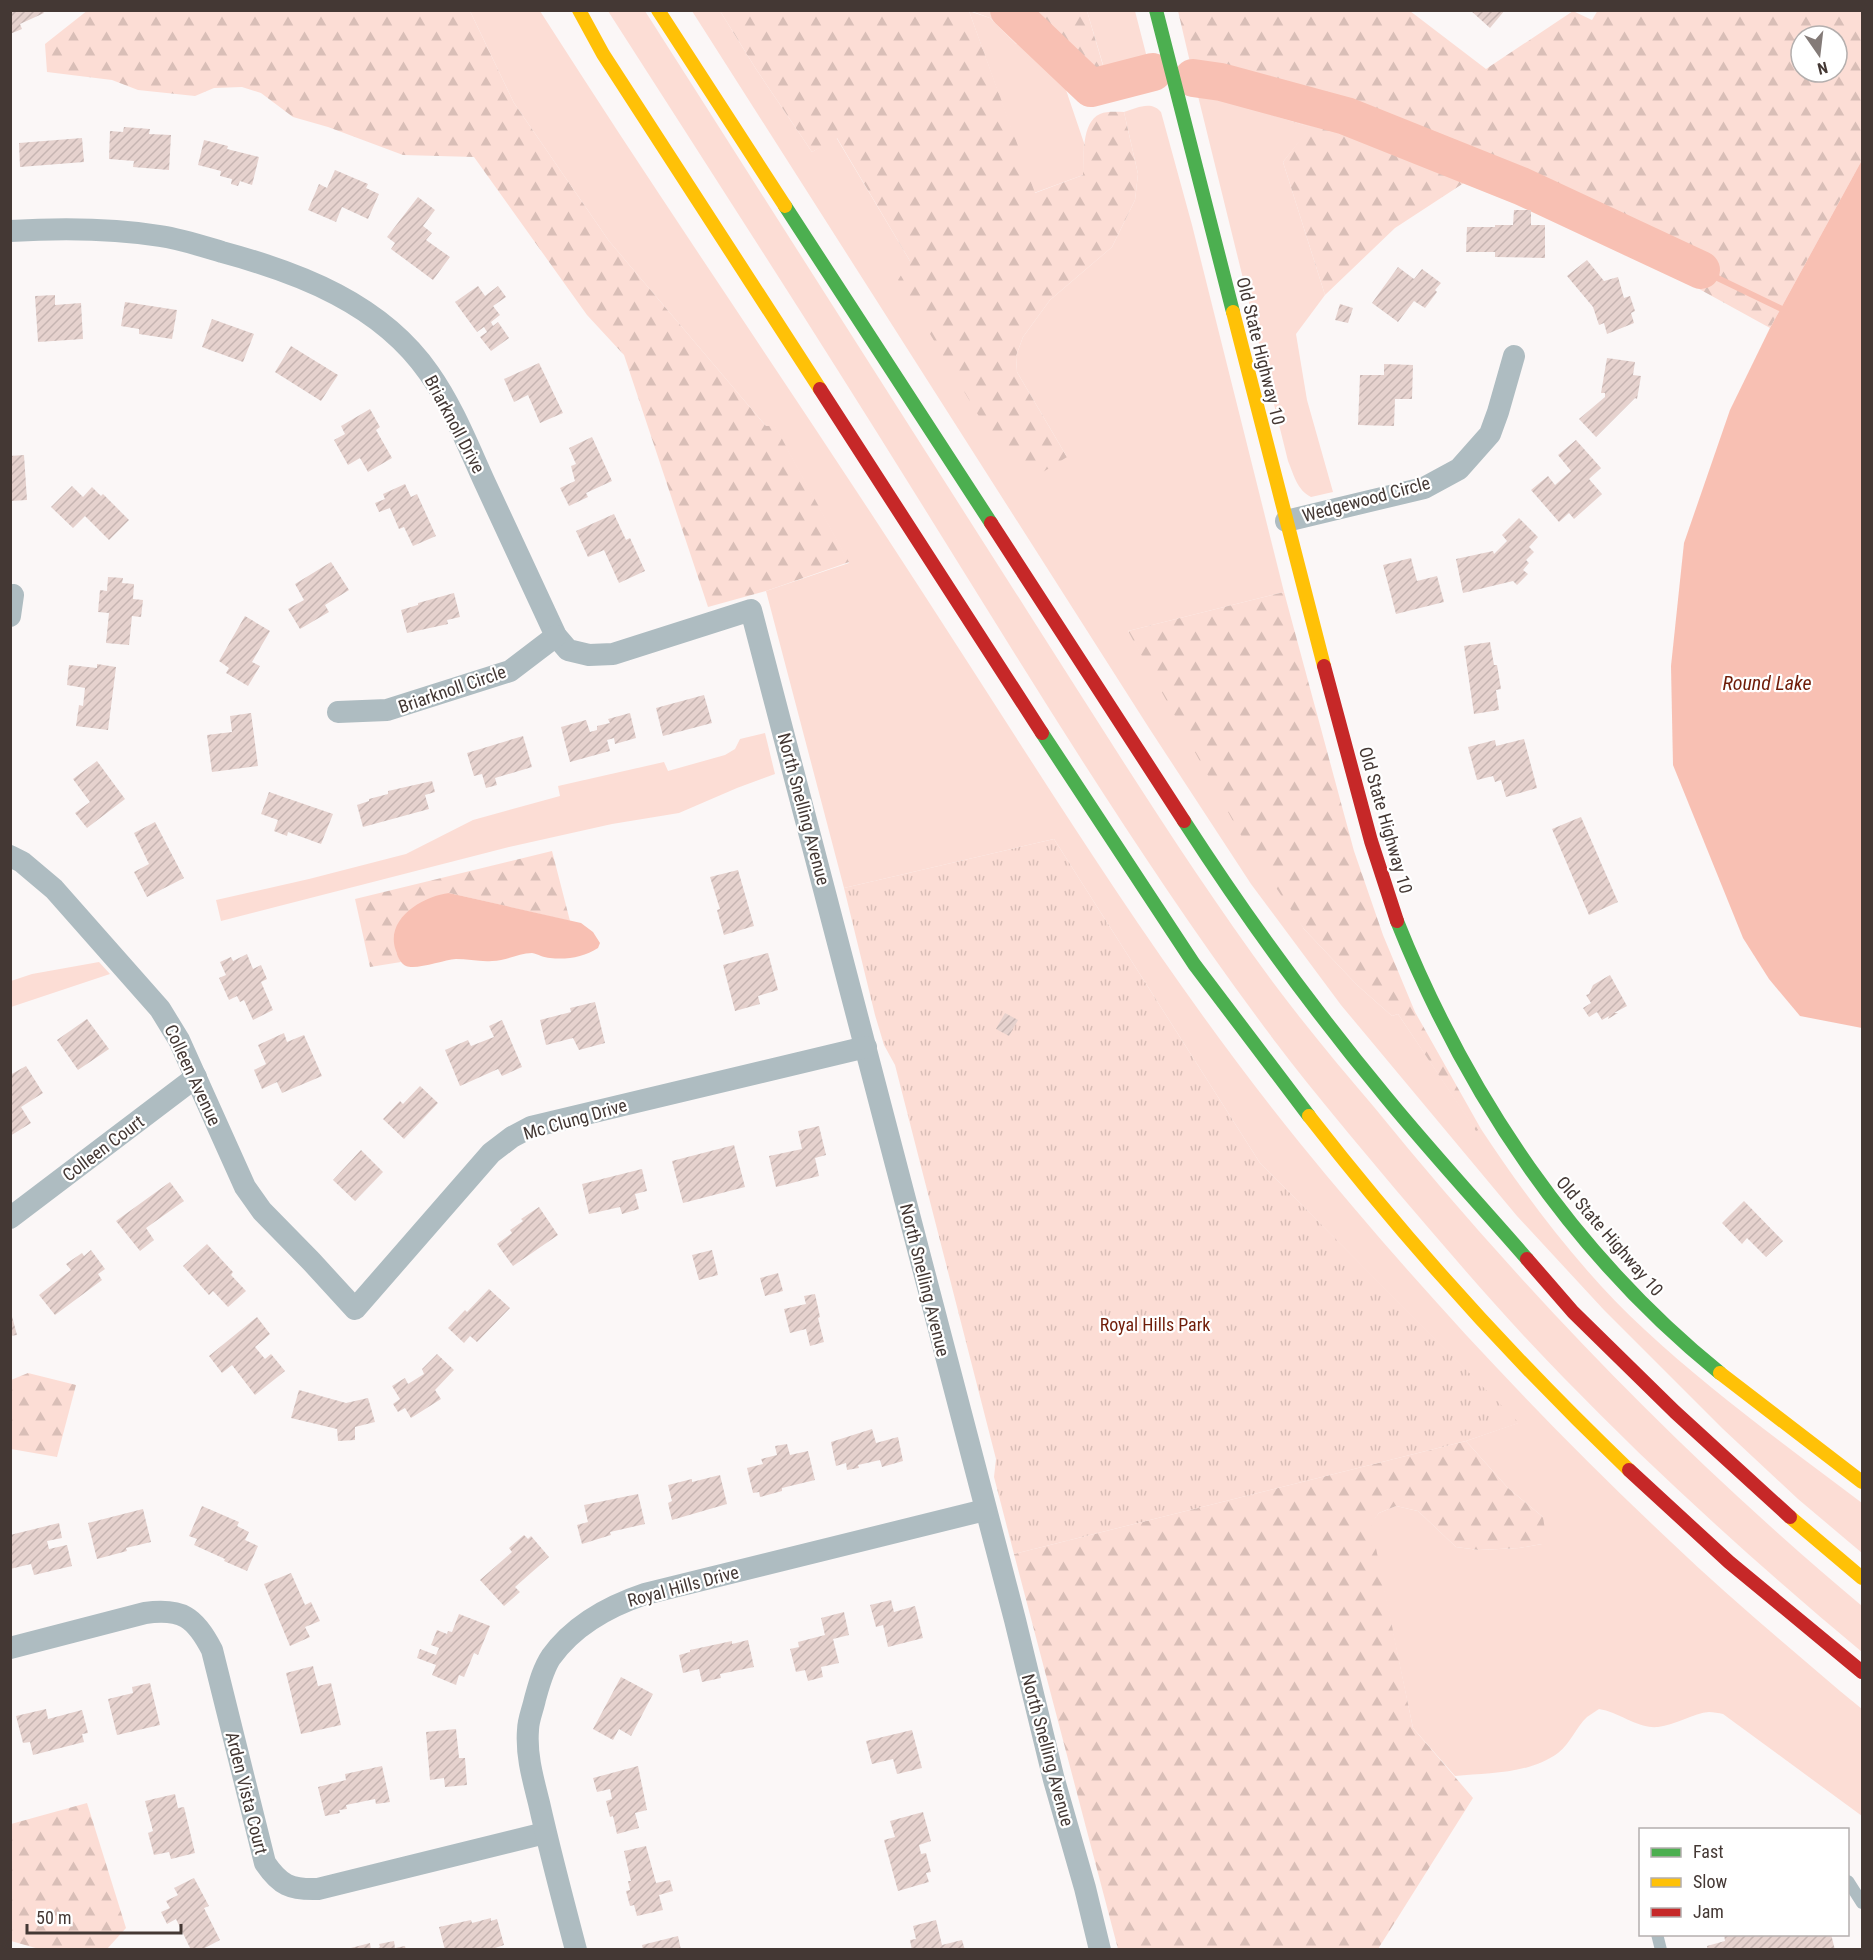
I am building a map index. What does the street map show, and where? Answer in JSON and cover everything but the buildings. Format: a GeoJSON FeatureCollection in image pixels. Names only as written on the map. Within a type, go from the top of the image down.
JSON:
{"type":"FeatureCollection","features":[{"type":"Feature","properties":{"kind":"main road"},"geometry":{"type":"LineString","coordinates":[[579,10],[622,84],[1101,824],[1195,964],[1282,1082],[1366,1189],[1452,1288],[1540,1381],[1631,1471],[1722,1555],[1863,1672]]}},
{"type":"Feature","properties":{"kind":"main road"},"geometry":{"type":"LineString","coordinates":[[658,10],[1215,869],[1299,987],[1386,1097],[1573,1312],[1675,1412],[1781,1509],[1863,1578]]}},
{"type":"Feature","properties":{"kind":"main road","name":"Old State Highway 10"},"geometry":{"type":"LineString","coordinates":[[1156,10],[1360,803],[1393,909],[1421,980],[1457,1051],[1491,1110],[1547,1192],[1627,1288],[1683,1341],[1738,1387],[1863,1482]]}},
{"type":"Feature","properties":{"kind":"street","name":"Briarknoll Drive"},"geometry":{"type":"LineString","coordinates":[[10,231],[55,228],[161,236],[257,261],[309,280],[338,294],[372,316],[404,344],[429,373],[454,415],[556,636],[568,650],[589,656],[613,654],[751,610]]}},
{"type":"Feature","properties":{"kind":"street","name":"Wedgewood Circle"},"geometry":{"type":"LineString","coordinates":[[1286,521],[1424,488],[1459,469],[1490,434],[1514,356]]}},
{"type":"Feature","properties":{"kind":"street","name":"North Snelling Avenue"},"geometry":{"type":"LineString","coordinates":[[751,610],[1100,1950]]}},
{"type":"Feature","properties":{"kind":"street","name":"Briarknoll Circle"},"geometry":{"type":"LineString","coordinates":[[338,712],[387,711],[510,671],[556,636]]}},
{"type":"Feature","properties":{"kind":"street","name":"Colleen Avenue"},"geometry":{"type":"LineString","coordinates":[[10,856],[22,862],[54,889],[160,1009],[179,1040],[245,1187],[262,1211],[355,1310]]}},
{"type":"Feature","properties":{"kind":"street","name":"Mc Clung Drive"},"geometry":{"type":"LineString","coordinates":[[355,1310],[491,1153],[512,1137],[531,1127],[866,1047]]}},
{"type":"Feature","properties":{"kind":"street","name":"Colleen Court"},"geometry":{"type":"LineString","coordinates":[[10,1218],[196,1077]]}},
{"type":"Feature","properties":{"kind":"street","name":"Royal Hills Drive"},"geometry":{"type":"LineString","coordinates":[[576,1950],[545,1833],[529,1758],[528,1730],[542,1676],[550,1658],[581,1626],[622,1602],[645,1594],[985,1510]]}},
{"type":"Feature","properties":{"kind":"street","name":"Arden Vista Court"},"geometry":{"type":"LineString","coordinates":[[10,1648],[145,1613],[164,1611],[179,1614],[192,1622],[204,1634],[212,1650],[265,1863],[274,1877],[288,1887],[302,1890],[318,1889],[545,1833]]}},
{"type":"Feature","properties":{"kind":"lane"},"geometry":{"type":"LineString","coordinates":[[1849,1882],[1863,1903]]}},
{"type":"Feature","properties":{"kind":"green space"},"geometry":{"type":"Polygon","coordinates":[[[88,10],[470,11],[514,103],[609,241],[766,426],[775,426],[849,562],[766,591],[708,607],[624,355],[587,315],[474,157],[403,155],[328,127],[293,117],[261,93],[242,87],[214,88],[195,96],[138,90],[112,80],[47,72],[45,44],[88,10]]]}},
{"type":"Feature","properties":{"kind":"green space"},"geometry":{"type":"Polygon","coordinates":[[[1598,10],[1862,11],[1862,160],[1770,328],[1532,197],[1473,177],[1395,228],[1325,295],[1283,162],[1310,127],[1197,92],[1178,11],[1410,11],[1486,69],[1573,11],[1592,20],[1598,10]]]}},
{"type":"Feature","properties":{"kind":"green space"},"geometry":{"type":"Polygon","coordinates":[[[470,11],[540,11],[1150,941],[1198,1009],[1299,1142],[1432,1298],[1573,1447],[1712,1580],[1862,1709],[1862,1816],[1720,1713],[1703,1713],[1664,1726],[1651,1727],[1599,1709],[1583,1721],[1563,1749],[1547,1760],[1522,1769],[1455,1776],[1413,1728],[1370,1524],[1379,1513],[1396,1506],[1418,1511],[1456,1547],[1479,1550],[1519,1548],[1542,1544],[1543,1517],[1508,1488],[1466,1441],[1518,1423],[1260,1163],[1054,839],[844,888],[766,591],[849,563],[775,427],[766,426],[609,241],[514,103],[470,11]]]}},
{"type":"Feature","properties":{"kind":"green space"},"geometry":{"type":"Polygon","coordinates":[[[608,11],[645,11],[1146,797],[1239,936],[1284,997],[1430,1174],[1546,1305],[1606,1368],[1731,1491],[1862,1606],[1862,1652],[1671,1484],[1541,1354],[1396,1190],[1277,1044],[1228,978],[1135,842],[1046,704],[840,373],[608,11]]]}},
{"type":"Feature","properties":{"kind":"green space"},"geometry":{"type":"Polygon","coordinates":[[[692,11],[720,11],[812,152],[836,137],[910,261],[1067,457],[1017,372],[1016,356],[1023,337],[1050,300],[1112,247],[1135,200],[1138,174],[1124,112],[1139,107],[1153,106],[1161,112],[1192,225],[1284,592],[1128,631],[1304,929],[1357,985],[1392,1016],[1398,1014],[1476,1130],[1481,1129],[1557,1234],[1622,1308],[1724,1398],[1862,1503],[1862,1553],[1798,1499],[1723,1429],[1604,1310],[1517,1216],[1341,1005],[1251,884],[1149,728],[692,11]]]}},
{"type":"Feature","properties":{"kind":"green space"},"geometry":{"type":"Polygon","coordinates":[[[720,11],[969,11],[1035,193],[1083,175],[1085,141],[1089,125],[1100,114],[1124,112],[1138,174],[1135,200],[1112,247],[1050,300],[1023,337],[1016,356],[1017,372],[1067,457],[1035,477],[987,430],[898,280],[910,261],[837,138],[812,152],[720,11]]]}},
{"type":"Feature","properties":{"kind":"green space"},"geometry":{"type":"Polygon","coordinates":[[[969,11],[990,18],[1016,44],[1054,28],[1104,68],[1087,11],[1135,11],[1153,81],[1150,85],[1134,92],[1117,94],[1108,92],[1088,75],[1065,87],[1084,143],[1083,175],[1034,193],[969,11]]]}},
{"type":"Feature","properties":{"kind":"green space"},"geometry":{"type":"Polygon","coordinates":[[[971,11],[1087,11],[1104,69],[1088,75],[1054,29],[1016,44],[990,18],[971,11]]]}},
{"type":"Feature","properties":{"kind":"green space"},"geometry":{"type":"Polygon","coordinates":[[[1197,92],[1311,127],[1283,162],[1325,295],[1296,334],[1307,400],[1333,492],[1311,497],[1306,494],[1296,482],[1288,461],[1197,92]]]}},
{"type":"Feature","properties":{"kind":"green space"},"geometry":{"type":"Polygon","coordinates":[[[1284,592],[1354,851],[1383,935],[1415,1012],[1481,1129],[1476,1131],[1398,1014],[1392,1016],[1357,985],[1304,929],[1243,839],[1128,631],[1284,592]]]}},
{"type":"Feature","properties":{"kind":"green space"},"geometry":{"type":"Polygon","coordinates":[[[765,733],[775,774],[679,813],[612,824],[509,847],[221,921],[216,900],[406,854],[473,820],[560,796],[558,786],[664,762],[668,771],[725,755],[735,749],[740,739],[765,733]]]}},
{"type":"Feature","properties":{"kind":"green space","name":"Royal Hills Park"},"geometry":{"type":"Polygon","coordinates":[[[1054,839],[1260,1163],[1519,1423],[1466,1441],[1014,1554],[994,1477],[996,1459],[895,1065],[884,1045],[875,1015],[844,888],[1054,839]]]}},
{"type":"Feature","properties":{"kind":"green space"},"geometry":{"type":"Polygon","coordinates":[[[552,851],[570,921],[449,893],[396,952],[401,962],[370,967],[355,899],[552,851]]]}},
{"type":"Feature","properties":{"kind":"green space"},"geometry":{"type":"Polygon","coordinates":[[[99,962],[110,974],[11,1007],[11,981],[32,974],[99,962]]]}},
{"type":"Feature","properties":{"kind":"green space"},"geometry":{"type":"Polygon","coordinates":[[[28,1373],[76,1385],[57,1457],[11,1449],[11,1380],[28,1373]]]}},
{"type":"Feature","properties":{"kind":"green space"},"geometry":{"type":"Polygon","coordinates":[[[1466,1441],[1508,1488],[1543,1517],[1546,1536],[1542,1544],[1519,1548],[1479,1550],[1456,1547],[1418,1511],[1396,1506],[1379,1513],[1371,1524],[1413,1728],[1473,1798],[1378,1949],[1118,1949],[1014,1554],[1466,1441]]]}},
{"type":"Feature","properties":{"kind":"green space"},"geometry":{"type":"Polygon","coordinates":[[[87,1803],[126,1928],[107,1949],[39,1949],[11,1941],[11,1824],[87,1803]]]}},
{"type":"Feature","properties":{"kind":"water","name":"Round Lake"},"geometry":{"type":"Polygon","coordinates":[[[1862,160],[1862,1028],[1800,1016],[1769,979],[1743,938],[1673,765],[1671,666],[1684,543],[1730,410],[1770,328],[1862,160]]]}},
{"type":"Feature","properties":{"kind":"water"},"geometry":{"type":"Polygon","coordinates":[[[449,893],[581,923],[593,932],[600,943],[593,951],[569,958],[548,958],[532,953],[497,961],[456,959],[417,967],[404,965],[397,955],[394,939],[401,919],[418,904],[449,893]]]}},
{"type":"Feature","properties":{"kind":"waterway"},"geometry":{"type":"LineString","coordinates":[[1009,10],[1091,88],[1153,72]]}},
{"type":"Feature","properties":{"kind":"waterway"},"geometry":{"type":"LineString","coordinates":[[1193,78],[1221,82],[1346,116],[1521,186],[1701,270]]}},
{"type":"Feature","properties":{"kind":"waterway"},"geometry":{"type":"LineString","coordinates":[[1701,270],[1786,311]]}},
{"type":"Feature","properties":{"kind":"traffic: fast"},"geometry":{"type":"LineString","coordinates":[[1156,10],[1233,312]]}},
{"type":"Feature","properties":{"kind":"traffic: fast"},"geometry":{"type":"LineString","coordinates":[[785,206],[991,523]]}},
{"type":"Feature","properties":{"kind":"traffic: fast"},"geometry":{"type":"LineString","coordinates":[[1042,733],[1194,964],[1309,1116]]}},
{"type":"Feature","properties":{"kind":"traffic: fast"},"geometry":{"type":"LineString","coordinates":[[1184,821],[1231,892],[1332,1030],[1403,1118],[1527,1259]]}},
{"type":"Feature","properties":{"kind":"traffic: fast"},"geometry":{"type":"LineString","coordinates":[[1397,921],[1456,1049],[1491,1110],[1530,1168],[1572,1224],[1617,1277],[1667,1327],[1720,1373]]}},
{"type":"Feature","properties":{"kind":"traffic: slow"},"geometry":{"type":"LineString","coordinates":[[579,10],[603,54],[820,389]]}},
{"type":"Feature","properties":{"kind":"traffic: slow"},"geometry":{"type":"LineString","coordinates":[[658,10],[785,206]]}},
{"type":"Feature","properties":{"kind":"traffic: slow"},"geometry":{"type":"LineString","coordinates":[[1233,312],[1324,666]]}},
{"type":"Feature","properties":{"kind":"traffic: slow"},"geometry":{"type":"LineString","coordinates":[[1309,1116],[1384,1209],[1463,1299],[1544,1386],[1629,1470]]}},
{"type":"Feature","properties":{"kind":"traffic: slow"},"geometry":{"type":"LineString","coordinates":[[1720,1373],[1862,1482]]}},
{"type":"Feature","properties":{"kind":"traffic: slow"},"geometry":{"type":"LineString","coordinates":[[1790,1517],[1862,1578]]}},
{"type":"Feature","properties":{"kind":"traffic: jam"},"geometry":{"type":"LineString","coordinates":[[820,389],[1042,733]]}},
{"type":"Feature","properties":{"kind":"traffic: jam"},"geometry":{"type":"LineString","coordinates":[[991,523],[1184,821]]}},
{"type":"Feature","properties":{"kind":"traffic: jam"},"geometry":{"type":"LineString","coordinates":[[1324,666],[1371,841],[1397,921]]}},
{"type":"Feature","properties":{"kind":"traffic: jam"},"geometry":{"type":"LineString","coordinates":[[1527,1259],[1573,1312],[1675,1412],[1790,1517]]}},
{"type":"Feature","properties":{"kind":"traffic: jam"},"geometry":{"type":"LineString","coordinates":[[1629,1470],[1729,1562],[1862,1672]]}}]}
